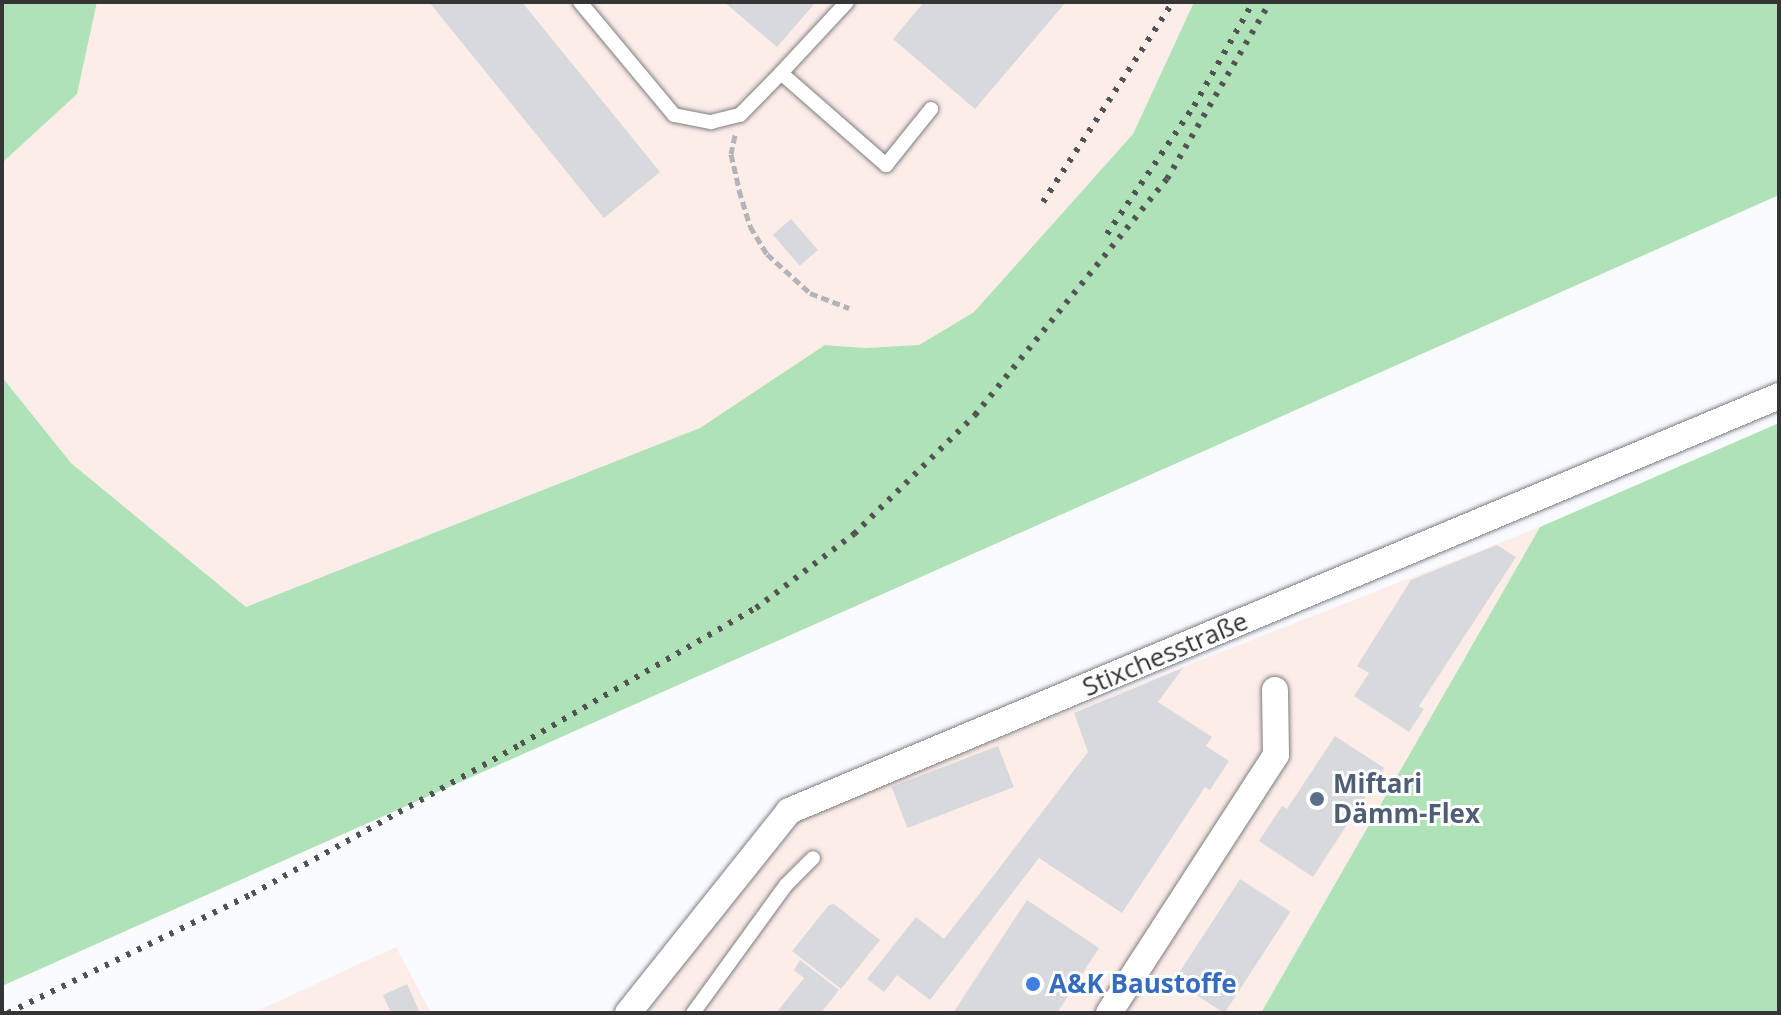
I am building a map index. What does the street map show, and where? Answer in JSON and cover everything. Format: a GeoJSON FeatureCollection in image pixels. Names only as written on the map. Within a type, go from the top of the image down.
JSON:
{"type":"FeatureCollection","features":[{"type":"Feature","properties":{"kind":"street","name":"Stixchesstraße"},"geometry":{"type":"LineString","coordinates":[[628,1013],[789,811],[1779,396]]}},
{"type":"Feature","properties":{"kind":"street"},"geometry":{"type":"LineString","coordinates":[[1109,1013],[1276,755],[1275,690]]}},
{"type":"Feature","properties":{"kind":"lane"},"geometry":{"type":"LineString","coordinates":[[580,2],[674,115],[711,122],[740,115],[847,2]]}},
{"type":"Feature","properties":{"kind":"lane"},"geometry":{"type":"LineString","coordinates":[[781,73],[886,165],[931,109]]}},
{"type":"Feature","properties":{"kind":"lane"},"geometry":{"type":"LineString","coordinates":[[693,1013],[786,885],[813,858]]}},
{"type":"Feature","properties":{"kind":"path"},"geometry":{"type":"LineString","coordinates":[[740,115],[731,154],[750,226],[767,254],[810,293],[849,308]]}},
{"type":"Feature","properties":{"kind":"shaded area"},"geometry":{"type":"Polygon","coordinates":[[[97,2],[1194,2],[1133,134],[974,312],[919,345],[865,348],[825,345],[700,428],[246,607],[71,463],[2,377],[2,163],[77,94],[97,2]]]}},
{"type":"Feature","properties":{"kind":"shaded area"},"geometry":{"type":"Polygon","coordinates":[[[1540,527],[1261,1013],[622,1013],[797,818],[1540,527]]]}},
{"type":"Feature","properties":{"kind":"shaded area"},"geometry":{"type":"Polygon","coordinates":[[[396,947],[431,1013],[253,1013],[396,947]]]}},
{"type":"Feature","properties":{"kind":"green space"},"geometry":{"type":"Polygon","coordinates":[[[2,2],[97,2],[77,94],[2,163],[2,2]]]}},
{"type":"Feature","properties":{"kind":"green space"},"geometry":{"type":"Polygon","coordinates":[[[1194,2],[1779,2],[1779,195],[2,986],[2,377],[71,463],[246,607],[700,428],[825,345],[865,348],[919,345],[974,312],[1133,134],[1194,2]]]}},
{"type":"Feature","properties":{"kind":"green space"},"geometry":{"type":"Polygon","coordinates":[[[1779,423],[1779,1013],[1261,1013],[1540,527],[1779,423]]]}},
{"type":"Feature","properties":{"kind":"building"},"geometry":{"type":"Polygon","coordinates":[[[429,2],[522,2],[660,172],[604,218],[429,2]]]}},
{"type":"Feature","properties":{"kind":"building"},"geometry":{"type":"Polygon","coordinates":[[[724,2],[816,2],[777,47],[724,2]]]}},
{"type":"Feature","properties":{"kind":"building"},"geometry":{"type":"Polygon","coordinates":[[[924,2],[1066,2],[975,109],[893,39],[924,2]]]}},
{"type":"Feature","properties":{"kind":"building"},"geometry":{"type":"Polygon","coordinates":[[[791,219],[818,250],[800,266],[773,235],[791,219]]]}},
{"type":"Feature","properties":{"kind":"building"},"geometry":{"type":"Polygon","coordinates":[[[1497,545],[1516,557],[1419,706],[1424,709],[1409,732],[1354,696],[1369,673],[1357,666],[1411,580],[1497,545]]]}},
{"type":"Feature","properties":{"kind":"building"},"geometry":{"type":"Polygon","coordinates":[[[1183,668],[1158,702],[1212,737],[1206,746],[1229,761],[1210,790],[1205,787],[1122,913],[1039,858],[930,1000],[897,975],[884,992],[867,979],[916,917],[944,939],[994,875],[1088,752],[1074,713],[1183,668]]]}},
{"type":"Feature","properties":{"kind":"building"},"geometry":{"type":"Polygon","coordinates":[[[1335,736],[1384,768],[1313,877],[1259,841],[1282,806],[1287,809],[1335,736]]]}},
{"type":"Feature","properties":{"kind":"building"},"geometry":{"type":"Polygon","coordinates":[[[998,746],[1014,787],[907,828],[892,787],[998,746]]]}},
{"type":"Feature","properties":{"kind":"building"},"geometry":{"type":"Polygon","coordinates":[[[1240,879],[1290,912],[1225,1013],[1174,980],[1240,879]]]}},
{"type":"Feature","properties":{"kind":"building"},"geometry":{"type":"Polygon","coordinates":[[[1027,900],[1099,948],[1057,1013],[953,1013],[1027,900]]]}},
{"type":"Feature","properties":{"kind":"building"},"geometry":{"type":"Polygon","coordinates":[[[834,904],[880,940],[841,989],[792,951],[829,905],[834,904]]]}},
{"type":"Feature","properties":{"kind":"building"},"geometry":{"type":"Polygon","coordinates":[[[800,960],[839,990],[821,1013],[776,1013],[804,978],[794,970],[800,960]]]}},
{"type":"Feature","properties":{"kind":"building"},"geometry":{"type":"Polygon","coordinates":[[[407,984],[420,1013],[391,1013],[383,995],[407,984]]]}},
{"type":"Feature","properties":{"kind":"railway"},"geometry":{"type":"LineString","coordinates":[[1043,202],[1173,2]]}},
{"type":"Feature","properties":{"kind":"railway"},"geometry":{"type":"LineString","coordinates":[[1107,234],[1194,106],[1253,2]]}},
{"type":"Feature","properties":{"kind":"railway"},"geometry":{"type":"LineString","coordinates":[[8,1013],[252,894],[521,744],[756,608],[854,534],[975,415],[1167,179],[1270,2]]}},
{"type":"Feature","properties":{"kind":"place","name":"Miftari Dämm-Flex"},"geometry":{"type":"Point","coordinates":[1317,799]}},
{"type":"Feature","properties":{"kind":"place","name":"A&K Baustoffe"},"geometry":{"type":"Point","coordinates":[1033,984]}}]}
